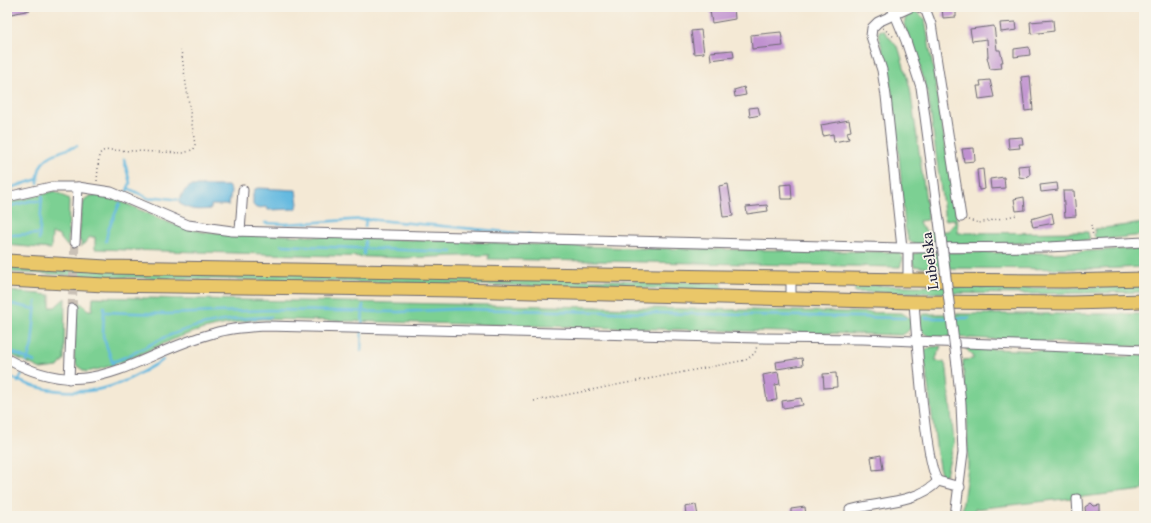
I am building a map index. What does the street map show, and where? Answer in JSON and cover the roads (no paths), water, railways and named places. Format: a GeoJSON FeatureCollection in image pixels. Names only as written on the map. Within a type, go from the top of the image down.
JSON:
{"type":"FeatureCollection","features":[{"type":"Feature","properties":{"kind":"highway"},"geometry":{"type":"LineString","coordinates":[[7,262],[106,267],[908,280],[1065,281],[1144,279]]}},
{"type":"Feature","properties":{"kind":"highway"},"geometry":{"type":"LineString","coordinates":[[7,280],[112,285],[457,290],[553,294],[914,302],[1144,302]]}},
{"type":"Feature","properties":{"kind":"street"},"geometry":{"type":"LineString","coordinates":[[908,280],[886,96],[882,70],[871,36],[872,28],[893,10],[911,7]]}},
{"type":"Feature","properties":{"kind":"street"},"geometry":{"type":"LineString","coordinates":[[920,7],[926,11],[931,24],[961,217]]}},
{"type":"Feature","properties":{"kind":"street","name":"Lubelska"},"geometry":{"type":"LineString","coordinates":[[893,10],[914,64],[921,87],[957,366],[963,440],[960,487],[955,516]]}},
{"type":"Feature","properties":{"kind":"street"},"geometry":{"type":"LineString","coordinates":[[7,197],[51,187],[96,189],[122,197],[188,225],[240,231],[905,248],[1094,245],[1144,242]]}},
{"type":"Feature","properties":{"kind":"street"},"geometry":{"type":"LineString","coordinates":[[75,242],[78,187]]}},
{"type":"Feature","properties":{"kind":"street"},"geometry":{"type":"LineString","coordinates":[[240,231],[243,190]]}},
{"type":"Feature","properties":{"kind":"street"},"geometry":{"type":"LineString","coordinates":[[791,277],[791,299]]}},
{"type":"Feature","properties":{"kind":"street"},"geometry":{"type":"LineString","coordinates":[[914,302],[917,341],[933,472],[938,481],[960,487]]}},
{"type":"Feature","properties":{"kind":"street"},"geometry":{"type":"LineString","coordinates":[[69,379],[72,309]]}},
{"type":"Feature","properties":{"kind":"street"},"geometry":{"type":"LineString","coordinates":[[7,360],[32,372],[69,379],[90,378],[112,373],[213,333],[260,326],[917,341],[1144,350]]}},
{"type":"Feature","properties":{"kind":"street"},"geometry":{"type":"LineString","coordinates":[[850,516],[850,510],[911,497],[925,492],[938,481]]}},
{"type":"Feature","properties":{"kind":"street"},"geometry":{"type":"LineString","coordinates":[[1077,499],[1078,516]]}},
{"type":"Feature","properties":{"kind":"water"},"geometry":{"type":"Polygon","coordinates":[[[191,186],[228,186],[231,191],[229,205],[211,205],[211,209],[202,210],[191,209],[183,206],[179,203],[180,198],[191,186]]]}},
{"type":"Feature","properties":{"kind":"water"},"geometry":{"type":"Polygon","coordinates":[[[255,189],[296,190],[298,204],[295,209],[268,210],[267,207],[256,208],[253,205],[253,194],[255,189]]]}},
{"type":"Feature","properties":{"kind":"waterway"},"geometry":{"type":"LineString","coordinates":[[38,183],[38,174],[44,161],[55,154],[77,146]]}},
{"type":"Feature","properties":{"kind":"waterway"},"geometry":{"type":"LineString","coordinates":[[124,159],[130,183],[127,191]]}},
{"type":"Feature","properties":{"kind":"waterway"},"geometry":{"type":"LineString","coordinates":[[7,189],[38,179]]}},
{"type":"Feature","properties":{"kind":"waterway"},"geometry":{"type":"LineString","coordinates":[[128,188],[150,199],[158,197],[180,200]]}},
{"type":"Feature","properties":{"kind":"waterway"},"geometry":{"type":"LineString","coordinates":[[39,240],[42,196]]}},
{"type":"Feature","properties":{"kind":"waterway"},"geometry":{"type":"LineString","coordinates":[[7,207],[30,201],[42,201]]}},
{"type":"Feature","properties":{"kind":"waterway"},"geometry":{"type":"LineString","coordinates":[[106,241],[108,230],[120,203]]}},
{"type":"Feature","properties":{"kind":"waterway"},"geometry":{"type":"LineString","coordinates":[[265,223],[286,224],[366,219],[530,234]]}},
{"type":"Feature","properties":{"kind":"waterway"},"geometry":{"type":"LineString","coordinates":[[365,227],[366,219]]}},
{"type":"Feature","properties":{"kind":"waterway"},"geometry":{"type":"LineString","coordinates":[[7,235],[39,234]]}},
{"type":"Feature","properties":{"kind":"waterway"},"geometry":{"type":"LineString","coordinates":[[364,254],[365,241]]}},
{"type":"Feature","properties":{"kind":"waterway"},"geometry":{"type":"LineString","coordinates":[[281,245],[452,252]]}},
{"type":"Feature","properties":{"kind":"waterway"},"geometry":{"type":"LineString","coordinates":[[27,361],[32,345],[36,302]]}},
{"type":"Feature","properties":{"kind":"waterway"},"geometry":{"type":"LineString","coordinates":[[7,303],[35,309]]}},
{"type":"Feature","properties":{"kind":"waterway"},"geometry":{"type":"LineString","coordinates":[[361,351],[363,305]]}},
{"type":"Feature","properties":{"kind":"waterway"},"geometry":{"type":"LineString","coordinates":[[104,307],[103,336],[113,364]]}},
{"type":"Feature","properties":{"kind":"waterway"},"geometry":{"type":"LineString","coordinates":[[104,312],[167,314],[269,310],[399,312],[456,309],[905,318]]}},
{"type":"Feature","properties":{"kind":"waterway"},"geometry":{"type":"LineString","coordinates":[[112,362],[127,357],[168,336],[193,327],[244,318],[271,317]]}},
{"type":"Feature","properties":{"kind":"waterway"},"geometry":{"type":"LineString","coordinates":[[925,318],[948,318]]}},
{"type":"Feature","properties":{"kind":"waterway"},"geometry":{"type":"LineString","coordinates":[[953,318],[969,318]]}},
{"type":"Feature","properties":{"kind":"waterway"},"geometry":{"type":"LineString","coordinates":[[7,350],[35,362]]}},
{"type":"Feature","properties":{"kind":"waterway"},"geometry":{"type":"LineString","coordinates":[[7,375],[33,386],[48,389],[63,391],[93,390],[126,381],[163,360]]}},
{"type":"Feature","properties":{"kind":"waterway"},"geometry":{"type":"LineString","coordinates":[[18,382],[22,374]]}},
{"type":"Feature","properties":{"kind":"tunnel"},"geometry":{"type":"LineString","coordinates":[[72,309],[75,242]]}}]}
